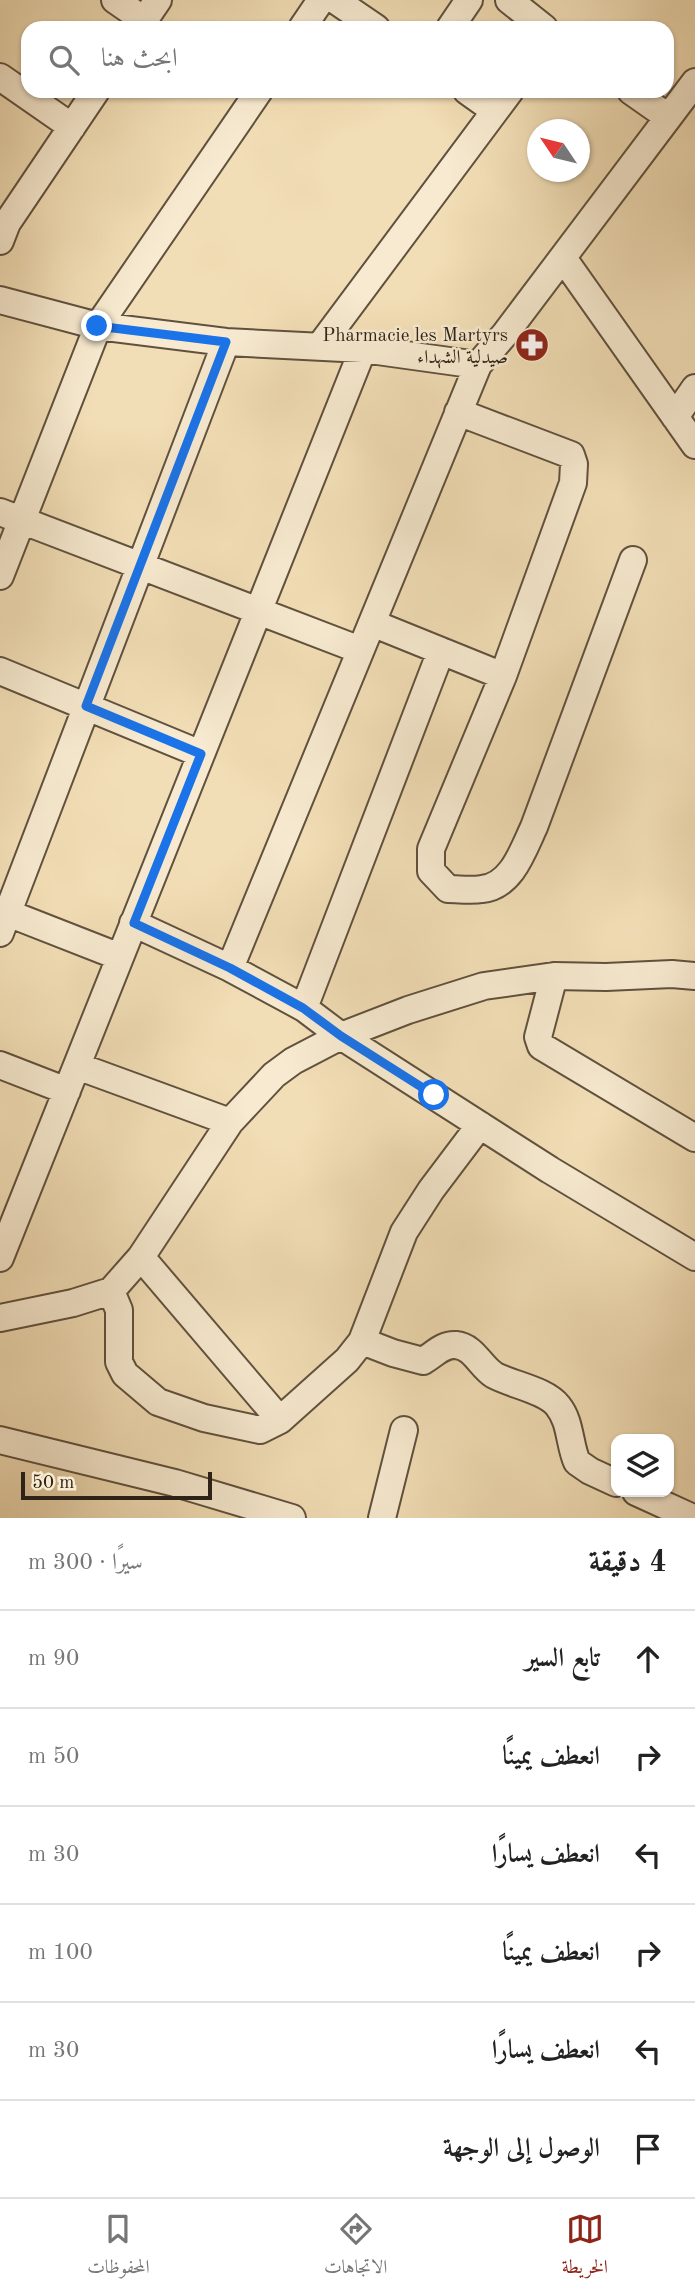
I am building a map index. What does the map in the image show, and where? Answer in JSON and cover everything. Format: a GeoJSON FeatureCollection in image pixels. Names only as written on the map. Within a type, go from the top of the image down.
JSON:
{"type":"FeatureCollection","features":[{"type":"Feature","properties":{"kind":"street"},"geometry":{"type":"LineString","coordinates":[[115,0],[147,16]]}},
{"type":"Feature","properties":{"kind":"street"},"geometry":{"type":"LineString","coordinates":[[307,21],[321,0]]}},
{"type":"Feature","properties":{"kind":"street"},"geometry":{"type":"LineString","coordinates":[[335,0],[366,21]]}},
{"type":"Feature","properties":{"kind":"street"},"geometry":{"type":"LineString","coordinates":[[455,21],[469,0]]}},
{"type":"Feature","properties":{"kind":"street"},"geometry":{"type":"LineString","coordinates":[[509,0],[535,21]]}},
{"type":"Feature","properties":{"kind":"street"},"geometry":{"type":"LineString","coordinates":[[0,77],[21,92]]}},
{"type":"Feature","properties":{"kind":"street"},"geometry":{"type":"LineString","coordinates":[[230,968],[478,365],[505,334],[695,82]]}},
{"type":"Feature","properties":{"kind":"street"},"geometry":{"type":"LineString","coordinates":[[30,98],[72,127]]}},
{"type":"Feature","properties":{"kind":"street"},"geometry":{"type":"LineString","coordinates":[[2,227],[91,98]]}},
{"type":"Feature","properties":{"kind":"street"},"geometry":{"type":"LineString","coordinates":[[0,576],[11,516],[97,326],[254,98]]}},
{"type":"Feature","properties":{"kind":"street"},"geometry":{"type":"LineString","coordinates":[[642,98],[668,117]]}},
{"type":"Feature","properties":{"kind":"street"},"geometry":{"type":"LineString","coordinates":[[320,346],[503,101]]}},
{"type":"Feature","properties":{"kind":"street"},"geometry":{"type":"LineString","coordinates":[[563,258],[695,445]]}},
{"type":"Feature","properties":{"kind":"street"},"geometry":{"type":"LineString","coordinates":[[0,300],[97,326],[226,342],[363,349],[478,365]]}},
{"type":"Feature","properties":{"kind":"street"},"geometry":{"type":"LineString","coordinates":[[120,957],[3,919],[226,342]]}},
{"type":"Feature","properties":{"kind":"street"},"geometry":{"type":"LineString","coordinates":[[0,1258],[363,349]]}},
{"type":"Feature","properties":{"kind":"street"},"geometry":{"type":"LineString","coordinates":[[676,417],[695,388]]}},
{"type":"Feature","properties":{"kind":"street"},"geometry":{"type":"LineString","coordinates":[[458,412],[571,456],[574,464],[573,483],[503,676],[430,849],[430,872],[448,889],[485,889],[503,880],[516,866],[534,827],[633,560]]}},
{"type":"Feature","properties":{"kind":"street"},"geometry":{"type":"LineString","coordinates":[[11,516],[360,650]]}},
{"type":"Feature","properties":{"kind":"street"},"geometry":{"type":"LineString","coordinates":[[372,623],[503,676]]}},
{"type":"Feature","properties":{"kind":"street"},"geometry":{"type":"LineString","coordinates":[[303,1008],[441,651]]}},
{"type":"Feature","properties":{"kind":"street"},"geometry":{"type":"LineString","coordinates":[[0,671],[201,754]]}},
{"type":"Feature","properties":{"kind":"street"},"geometry":{"type":"LineString","coordinates":[[134,923],[230,968],[303,1008],[341,1036],[480,1125],[695,1257]]}},
{"type":"Feature","properties":{"kind":"street"},"geometry":{"type":"LineString","coordinates":[[554,976],[538,1038],[541,1046],[695,1138]]}},
{"type":"Feature","properties":{"kind":"street"},"geometry":{"type":"LineString","coordinates":[[0,1318],[73,1303],[111,1291],[141,1256],[230,1122],[284,1068],[341,1036],[408,1010],[484,986],[554,976],[695,976]]}},
{"type":"Feature","properties":{"kind":"street"},"geometry":{"type":"LineString","coordinates":[[0,1065],[67,1090]]}},
{"type":"Feature","properties":{"kind":"street"},"geometry":{"type":"LineString","coordinates":[[77,1066],[230,1122]]}},
{"type":"Feature","properties":{"kind":"street"},"geometry":{"type":"LineString","coordinates":[[111,1291],[119,1310],[119,1362],[125,1374],[158,1402],[204,1418],[260,1430],[280,1420],[347,1360],[362,1341],[404,1232],[431,1190],[480,1125]]}},
{"type":"Feature","properties":{"kind":"street"},"geometry":{"type":"LineString","coordinates":[[141,1256],[280,1420]]}},
{"type":"Feature","properties":{"kind":"street"},"geometry":{"type":"LineString","coordinates":[[362,1341],[423,1361],[441,1347],[457,1345],[471,1351],[493,1374],[552,1399],[566,1421],[577,1462],[611,1481]]}},
{"type":"Feature","properties":{"kind":"street"},"geometry":{"type":"LineString","coordinates":[[391,1515],[404,1430]]}},
{"type":"Feature","properties":{"kind":"street"},"geometry":{"type":"LineString","coordinates":[[0,1440],[175,1483],[292,1518]]}},
{"type":"Feature","properties":{"kind":"street"},"geometry":{"type":"LineString","coordinates":[[647,1497],[693,1518]]}},
{"type":"Feature","properties":{"kind":"place","name":"Pharmacie les Martyrs صيدلية الشهداء"},"geometry":{"type":"Point","coordinates":[532,345]}},
{"type":"Feature","properties":{"kind":"route"},"geometry":{"type":"LineString","coordinates":[[97,326],[226,342],[86,706],[201,754],[134,923],[230,968],[303,1008],[341,1036],[434,1095]]}}]}
